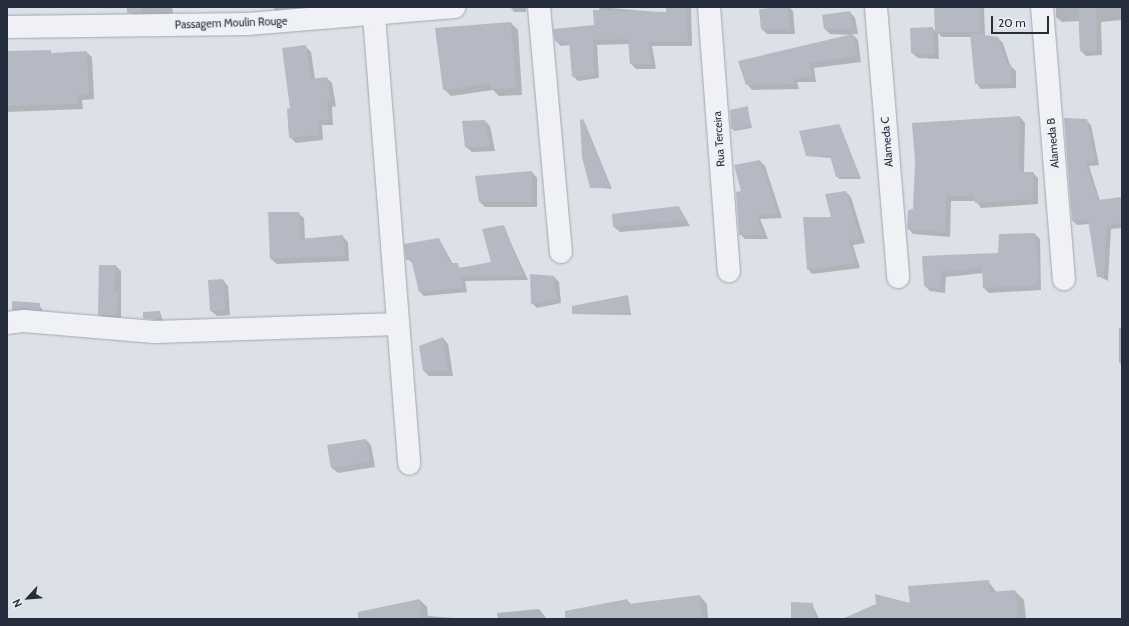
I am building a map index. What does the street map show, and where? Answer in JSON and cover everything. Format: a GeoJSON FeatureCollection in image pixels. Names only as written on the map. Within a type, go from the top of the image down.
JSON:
{"type":"FeatureCollection","features":[{"type":"Feature","properties":{"kind":"street","name":"Passagem Moulin Rouge"},"geometry":{"type":"LineString","coordinates":[[7,27],[248,24],[374,16],[454,7]]}},
{"type":"Feature","properties":{"kind":"street"},"geometry":{"type":"LineString","coordinates":[[539,7],[561,252]]}},
{"type":"Feature","properties":{"kind":"street","name":"Rua Terceira"},"geometry":{"type":"LineString","coordinates":[[709,7],[729,271]]}},
{"type":"Feature","properties":{"kind":"street","name":"Alameda C"},"geometry":{"type":"LineString","coordinates":[[876,7],[898,277]]}},
{"type":"Feature","properties":{"kind":"street","name":"Alameda B"},"geometry":{"type":"LineString","coordinates":[[1042,7],[1064,279]]}},
{"type":"Feature","properties":{"kind":"street"},"geometry":{"type":"LineString","coordinates":[[374,16],[410,464]]}},
{"type":"Feature","properties":{"kind":"street"},"geometry":{"type":"LineString","coordinates":[[7,324],[24,321],[155,332],[398,324]]}},
{"type":"Feature","properties":{"kind":"building"},"geometry":{"type":"Polygon","coordinates":[[[127,7],[142,7],[142,13],[127,13],[127,7]]]}},
{"type":"Feature","properties":{"kind":"building"},"geometry":{"type":"Polygon","coordinates":[[[666,7],[686,7],[688,41],[648,42],[652,64],[630,64],[628,39],[593,40],[594,74],[572,77],[569,41],[555,41],[553,29],[594,25],[593,10],[666,12],[666,7]]]}},
{"type":"Feature","properties":{"kind":"building"},"geometry":{"type":"Polygon","coordinates":[[[788,7],[790,29],[761,29],[759,9],[788,7]]]}},
{"type":"Feature","properties":{"kind":"building"},"geometry":{"type":"Polygon","coordinates":[[[934,7],[980,7],[980,32],[935,32],[934,7]]]}},
{"type":"Feature","properties":{"kind":"building"},"geometry":{"type":"Polygon","coordinates":[[[1078,7],[1096,7],[1097,51],[1080,51],[1078,7]]]}},
{"type":"Feature","properties":{"kind":"building"},"geometry":{"type":"Polygon","coordinates":[[[850,11],[853,29],[824,29],[822,15],[850,11]]]}},
{"type":"Feature","properties":{"kind":"building"},"geometry":{"type":"Polygon","coordinates":[[[511,22],[516,88],[491,89],[490,83],[443,90],[435,28],[511,22]]]}},
{"type":"Feature","properties":{"kind":"building"},"geometry":{"type":"Polygon","coordinates":[[[933,27],[934,54],[911,53],[910,28],[933,27]]]}},
{"type":"Feature","properties":{"kind":"building"},"geometry":{"type":"Polygon","coordinates":[[[970,33],[998,37],[1007,64],[1011,64],[1011,84],[975,84],[970,33]]]}},
{"type":"Feature","properties":{"kind":"building"},"geometry":{"type":"Polygon","coordinates":[[[853,34],[856,56],[809,63],[812,77],[793,77],[795,84],[746,85],[738,61],[853,34]]]}},
{"type":"Feature","properties":{"kind":"building"},"geometry":{"type":"Polygon","coordinates":[[[306,45],[311,79],[327,77],[331,101],[327,102],[329,120],[318,120],[318,135],[289,138],[287,109],[290,108],[282,48],[306,45]]]}},
{"type":"Feature","properties":{"kind":"building"},"geometry":{"type":"Polygon","coordinates":[[[51,50],[51,53],[87,51],[89,94],[77,95],[78,104],[7,106],[7,51],[51,50]]]}},
{"type":"Feature","properties":{"kind":"building"},"geometry":{"type":"Polygon","coordinates":[[[748,106],[750,126],[731,129],[730,110],[748,106]]]}},
{"type":"Feature","properties":{"kind":"building"},"geometry":{"type":"Polygon","coordinates":[[[1020,116],[1019,172],[1034,172],[1033,199],[975,203],[974,196],[946,196],[945,232],[907,229],[908,210],[913,209],[915,162],[912,123],[1020,116]]]}},
{"type":"Feature","properties":{"kind":"building"},"geometry":{"type":"Polygon","coordinates":[[[1064,118],[1087,119],[1095,161],[1085,162],[1098,200],[1122,197],[1122,223],[1107,225],[1104,277],[1097,277],[1088,220],[1072,221],[1064,118]]]}},
{"type":"Feature","properties":{"kind":"building"},"geometry":{"type":"Polygon","coordinates":[[[583,119],[610,187],[590,188],[582,157],[580,120],[583,119]]]}},
{"type":"Feature","properties":{"kind":"building"},"geometry":{"type":"Polygon","coordinates":[[[485,120],[490,146],[465,147],[462,121],[485,120]]]}},
{"type":"Feature","properties":{"kind":"building"},"geometry":{"type":"Polygon","coordinates":[[[839,124],[860,177],[836,177],[830,156],[806,156],[799,131],[839,124]]]}},
{"type":"Feature","properties":{"kind":"building"},"geometry":{"type":"Polygon","coordinates":[[[760,160],[778,214],[756,215],[764,235],[739,235],[736,192],[741,191],[734,165],[760,160]]]}},
{"type":"Feature","properties":{"kind":"building"},"geometry":{"type":"Polygon","coordinates":[[[532,171],[532,202],[479,202],[475,176],[532,171]]]}},
{"type":"Feature","properties":{"kind":"building"},"geometry":{"type":"Polygon","coordinates":[[[846,191],[860,239],[849,240],[856,263],[807,270],[803,217],[831,217],[825,194],[846,191]]]}},
{"type":"Feature","properties":{"kind":"building"},"geometry":{"type":"Polygon","coordinates":[[[679,206],[685,220],[613,227],[612,214],[679,206]]]}},
{"type":"Feature","properties":{"kind":"building"},"geometry":{"type":"Polygon","coordinates":[[[268,212],[299,212],[300,239],[343,235],[345,256],[270,259],[268,212]]]}},
{"type":"Feature","properties":{"kind":"building"},"geometry":{"type":"Polygon","coordinates":[[[504,225],[524,276],[461,277],[463,288],[419,292],[411,259],[406,260],[404,244],[439,238],[451,263],[458,263],[459,268],[491,262],[482,229],[504,225]]]}},
{"type":"Feature","properties":{"kind":"building"},"geometry":{"type":"Polygon","coordinates":[[[1035,233],[1039,272],[1036,285],[983,288],[982,268],[941,272],[940,289],[924,286],[922,256],[998,253],[999,234],[1035,233]]]}},
{"type":"Feature","properties":{"kind":"building"},"geometry":{"type":"Polygon","coordinates":[[[99,265],[116,265],[114,293],[118,294],[117,316],[98,315],[99,265]]]}},
{"type":"Feature","properties":{"kind":"building"},"geometry":{"type":"Polygon","coordinates":[[[530,274],[554,276],[557,298],[531,304],[530,274]]]}},
{"type":"Feature","properties":{"kind":"building"},"geometry":{"type":"Polygon","coordinates":[[[223,279],[225,310],[210,311],[208,280],[223,279]]]}},
{"type":"Feature","properties":{"kind":"building"},"geometry":{"type":"Polygon","coordinates":[[[628,295],[629,313],[572,314],[572,306],[628,295]]]}},
{"type":"Feature","properties":{"kind":"building"},"geometry":{"type":"Polygon","coordinates":[[[12,301],[40,303],[40,310],[12,310],[12,301]]]}},
{"type":"Feature","properties":{"kind":"building"},"geometry":{"type":"Polygon","coordinates":[[[160,311],[161,319],[143,318],[143,312],[160,311]]]}},
{"type":"Feature","properties":{"kind":"building"},"geometry":{"type":"Polygon","coordinates":[[[443,337],[448,371],[423,371],[419,346],[443,337]]]}},
{"type":"Feature","properties":{"kind":"building"},"geometry":{"type":"Polygon","coordinates":[[[366,439],[370,462],[331,468],[327,445],[366,439]]]}},
{"type":"Feature","properties":{"kind":"building"},"geometry":{"type":"Polygon","coordinates":[[[989,580],[990,592],[1015,590],[1019,619],[842,619],[876,604],[875,594],[910,603],[908,586],[989,580]]]}},
{"type":"Feature","properties":{"kind":"building"},"geometry":{"type":"Polygon","coordinates":[[[700,595],[702,619],[565,619],[565,611],[628,599],[628,604],[700,595]]]}},
{"type":"Feature","properties":{"kind":"building"},"geometry":{"type":"Polygon","coordinates":[[[420,599],[421,619],[358,619],[358,612],[420,599]]]}},
{"type":"Feature","properties":{"kind":"building"},"geometry":{"type":"Polygon","coordinates":[[[791,602],[813,603],[815,619],[791,619],[791,602]]]}}]}
